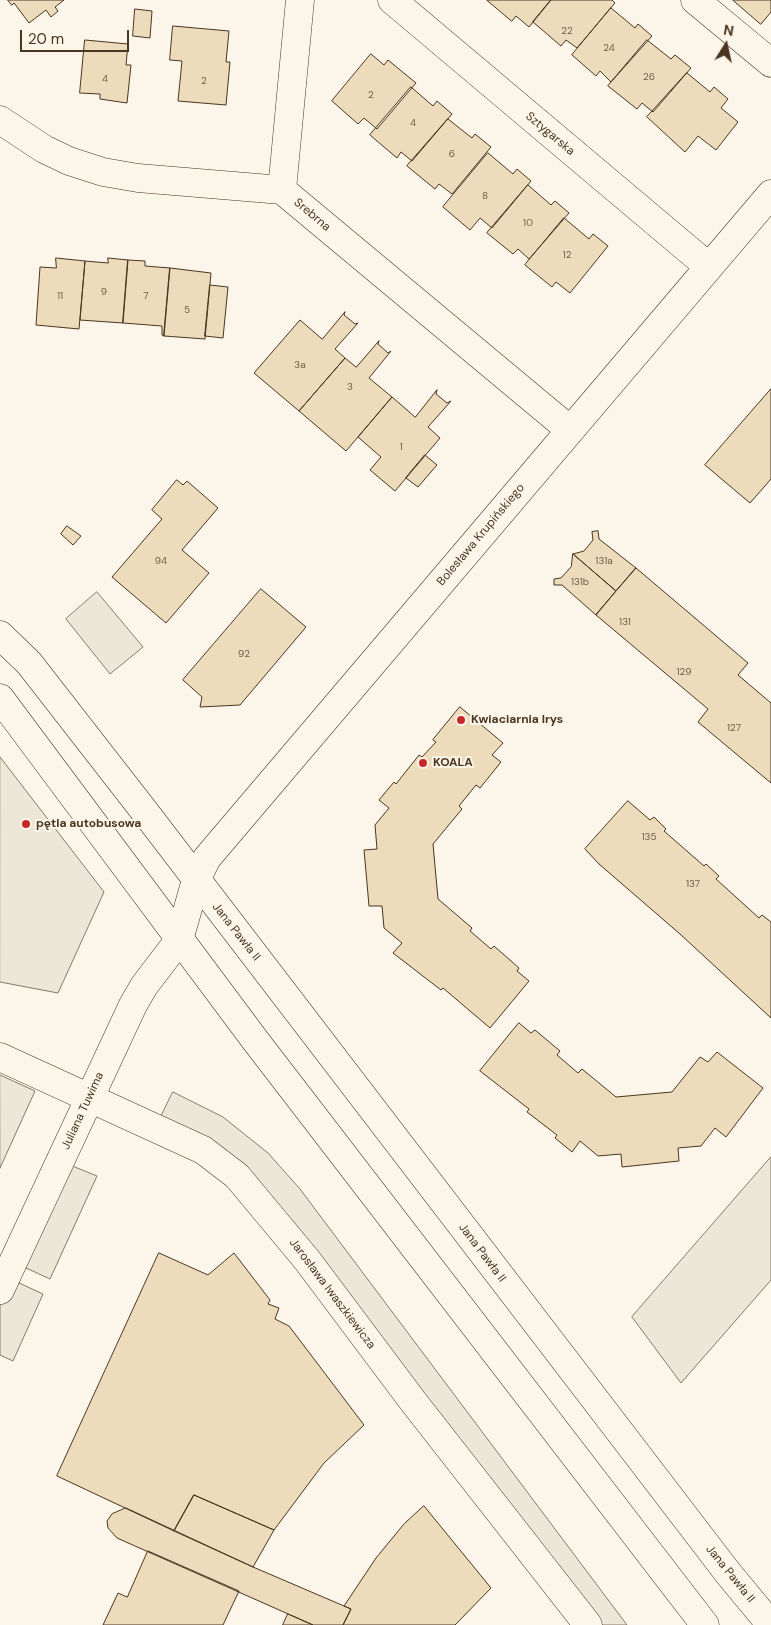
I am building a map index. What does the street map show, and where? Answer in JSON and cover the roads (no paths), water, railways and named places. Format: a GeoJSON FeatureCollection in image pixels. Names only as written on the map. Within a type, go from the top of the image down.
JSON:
{"type":"FeatureCollection","features":[{"type":"Feature","properties":{"kind":"street"},"geometry":{"type":"LineString","coordinates":[[282,190],[300,0]]}},
{"type":"Feature","properties":{"kind":"street","name":"Sztygarska"},"geometry":{"type":"LineString","coordinates":[[392,0],[709,268]]}},
{"type":"Feature","properties":{"kind":"street"},"geometry":{"type":"LineString","coordinates":[[695,0],[771,63]]}},
{"type":"Feature","properties":{"kind":"street","name":"Srebrna"},"geometry":{"type":"LineString","coordinates":[[0,120],[44,149],[69,161],[103,172],[145,179],[282,190],[570,430]]}},
{"type":"Feature","properties":{"kind":"street","name":"Bolesława Krupińskiego"},"geometry":{"type":"LineString","coordinates":[[196,880],[207,858],[771,194]]}},
{"type":"Feature","properties":{"kind":"street","name":"Jana Pawła II"},"geometry":{"type":"LineString","coordinates":[[0,635],[29,663],[722,1566],[771,1625]]}},
{"type":"Feature","properties":{"kind":"street"},"geometry":{"type":"LineString","coordinates":[[0,698],[179,940],[705,1625]]}},
{"type":"Feature","properties":{"kind":"street"},"geometry":{"type":"LineString","coordinates":[[179,940],[196,880]]}},
{"type":"Feature","properties":{"kind":"street","name":"Juliana Tuwima"},"geometry":{"type":"LineString","coordinates":[[0,1290],[133,1004],[144,986],[179,940]]}},
{"type":"Feature","properties":{"kind":"street","name":"Jarosława Iwaszkiewicza"},"geometry":{"type":"LineString","coordinates":[[0,1057],[203,1150],[237,1176],[307,1260],[412,1400],[588,1625]]}},
{"type":"Feature","properties":{"kind":"place","name":"Kwiaciarnia Irys"},"geometry":{"type":"Point","coordinates":[461,720]}},
{"type":"Feature","properties":{"kind":"place","name":"KOALA"},"geometry":{"type":"Point","coordinates":[423,763]}},
{"type":"Feature","properties":{"kind":"place","name":"pętla autobusowa"},"geometry":{"type":"Point","coordinates":[26,824]}}]}
